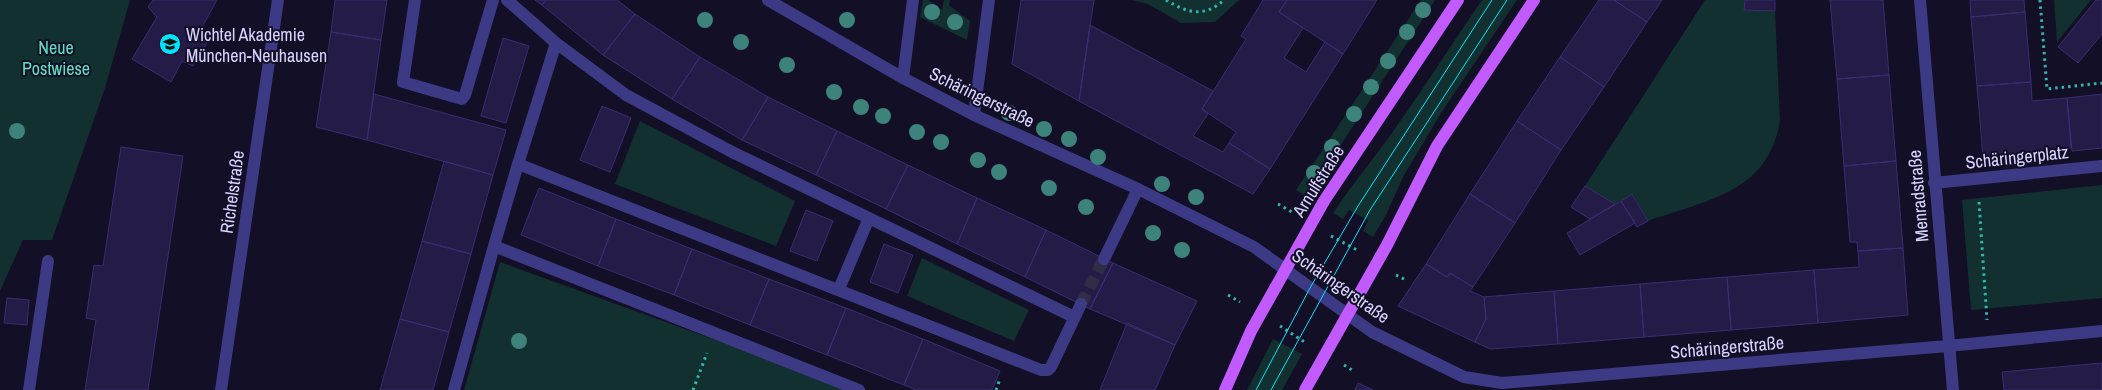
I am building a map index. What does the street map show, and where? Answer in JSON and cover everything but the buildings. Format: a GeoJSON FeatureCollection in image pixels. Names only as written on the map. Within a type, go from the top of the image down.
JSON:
{"type":"FeatureCollection","features":[{"type":"Feature","properties":{"kind":"main road","name":"Arnulfstraße"},"geometry":{"type":"LineString","coordinates":[[1226,390],[1260,315],[1324,201],[1458,0]]}},
{"type":"Feature","properties":{"kind":"main road"},"geometry":{"type":"LineString","coordinates":[[1305,390],[1377,263],[1437,146],[1534,0]]}},
{"type":"Feature","properties":{"kind":"street","name":"Richelstraße"},"geometry":{"type":"LineString","coordinates":[[220,390],[278,0]]}},
{"type":"Feature","properties":{"kind":"street"},"geometry":{"type":"LineString","coordinates":[[415,0],[403,82],[462,99],[466,95],[493,0]]}},
{"type":"Feature","properties":{"kind":"street"},"geometry":{"type":"LineString","coordinates":[[507,0],[556,43],[626,96],[732,152],[1074,317]]}},
{"type":"Feature","properties":{"kind":"street","name":"Schäringerstraße"},"geometry":{"type":"LineString","coordinates":[[768,0],[903,78],[974,115],[1138,189],[1254,247],[1372,332],[1464,377],[1502,383],[1948,346]]}},
{"type":"Feature","properties":{"kind":"street"},"geometry":{"type":"LineString","coordinates":[[903,78],[913,0]]}},
{"type":"Feature","properties":{"kind":"street"},"geometry":{"type":"LineString","coordinates":[[974,115],[990,0]]}},
{"type":"Feature","properties":{"kind":"street","name":"Menradstraße"},"geometry":{"type":"LineString","coordinates":[[1920,0],[1953,390]]}},
{"type":"Feature","properties":{"kind":"street"},"geometry":{"type":"LineString","coordinates":[[454,390],[518,164],[556,43]]}},
{"type":"Feature","properties":{"kind":"street"},"geometry":{"type":"LineString","coordinates":[[518,164],[1045,371],[1051,367],[1081,304]]}},
{"type":"Feature","properties":{"kind":"street","name":"Schäringerplatz"},"geometry":{"type":"LineString","coordinates":[[1934,183],[2102,166]]}},
{"type":"Feature","properties":{"kind":"street"},"geometry":{"type":"LineString","coordinates":[[1104,259],[1138,189]]}},
{"type":"Feature","properties":{"kind":"street"},"geometry":{"type":"LineString","coordinates":[[839,289],[869,218]]}},
{"type":"Feature","properties":{"kind":"street"},"geometry":{"type":"LineString","coordinates":[[494,246],[859,390]]}},
{"type":"Feature","properties":{"kind":"street"},"geometry":{"type":"LineString","coordinates":[[29,390],[48,261]]}},
{"type":"Feature","properties":{"kind":"street"},"geometry":{"type":"LineString","coordinates":[[1948,346],[2102,331]]}},
{"type":"Feature","properties":{"kind":"path"},"geometry":{"type":"LineString","coordinates":[[1166,0],[1180,9],[1201,12],[1215,8],[1224,0]]}},
{"type":"Feature","properties":{"kind":"path"},"geometry":{"type":"LineString","coordinates":[[2040,0],[2047,89],[2102,83]]}},
{"type":"Feature","properties":{"kind":"path"},"geometry":{"type":"LineString","coordinates":[[1978,179],[1989,342]]}},
{"type":"Feature","properties":{"kind":"path"},"geometry":{"type":"LineString","coordinates":[[1278,204],[1404,280]]}},
{"type":"Feature","properties":{"kind":"path"},"geometry":{"type":"LineString","coordinates":[[1228,295],[1352,370]]}},
{"type":"Feature","properties":{"kind":"path"},"geometry":{"type":"LineString","coordinates":[[693,390],[715,334]]}},
{"type":"Feature","properties":{"kind":"green space","name":"Neue Postwiese"},"geometry":{"type":"Polygon","coordinates":[[[0,0],[130,0],[105,88],[52,240],[23,240],[0,291],[0,0]]]}},
{"type":"Feature","properties":{"kind":"green space"},"geometry":{"type":"Polygon","coordinates":[[[923,0],[928,0],[942,10],[944,0],[950,0],[949,5],[970,21],[967,40],[920,17],[923,0]]]}},
{"type":"Feature","properties":{"kind":"green space"},"geometry":{"type":"Polygon","coordinates":[[[1132,0],[1239,0],[1215,22],[1181,23],[1148,4],[1132,0]]]}},
{"type":"Feature","properties":{"kind":"green space"},"geometry":{"type":"Polygon","coordinates":[[[1421,0],[1435,0],[1307,197],[1296,190],[1421,0]]]}},
{"type":"Feature","properties":{"kind":"green space"},"geometry":{"type":"Polygon","coordinates":[[[1482,0],[1517,0],[1441,113],[1403,177],[1386,215],[1373,237],[1363,231],[1368,220],[1349,210],[1343,219],[1333,213],[1407,111],[1482,0]]]}},
{"type":"Feature","properties":{"kind":"green space"},"geometry":{"type":"Polygon","coordinates":[[[1705,0],[1745,0],[1745,10],[1775,11],[1780,120],[1774,144],[1763,164],[1749,178],[1732,190],[1692,207],[1648,221],[1633,194],[1615,204],[1585,186],[1705,0]]]}},
{"type":"Feature","properties":{"kind":"green space"},"geometry":{"type":"Polygon","coordinates":[[[2054,0],[2091,0],[2057,42],[2054,0]]]}},
{"type":"Feature","properties":{"kind":"green space"},"geometry":{"type":"Polygon","coordinates":[[[640,121],[795,201],[776,246],[615,184],[640,121]]]}},
{"type":"Feature","properties":{"kind":"green space"},"geometry":{"type":"Polygon","coordinates":[[[2102,185],[2102,298],[1971,310],[1962,200],[2102,185]]]}},
{"type":"Feature","properties":{"kind":"green space"},"geometry":{"type":"Polygon","coordinates":[[[922,258],[1029,310],[1014,341],[907,296],[922,258]]]}},
{"type":"Feature","properties":{"kind":"green space"},"geometry":{"type":"Polygon","coordinates":[[[500,262],[854,390],[464,390],[500,262]]]}},
{"type":"Feature","properties":{"kind":"green space"},"geometry":{"type":"Polygon","coordinates":[[[1273,339],[1302,354],[1282,390],[1247,390],[1273,339]]]}},
{"type":"Feature","properties":{"kind":"tunnel"},"geometry":{"type":"LineString","coordinates":[[1081,304],[1104,259]]}},
{"type":"Feature","properties":{"kind":"tram line"},"geometry":{"type":"LineString","coordinates":[[1256,390],[1310,288],[1358,206],[1492,0]]}},
{"type":"Feature","properties":{"kind":"tram line"},"geometry":{"type":"LineString","coordinates":[[1271,390],[1370,210],[1507,0]]}},
{"type":"Feature","properties":{"kind":"place","name":"Wichtel Akademie München-Neuhausen"},"geometry":{"type":"Point","coordinates":[170,44]}}]}
